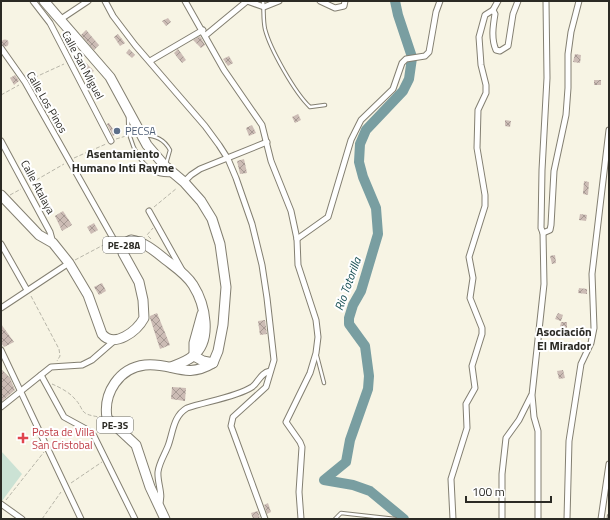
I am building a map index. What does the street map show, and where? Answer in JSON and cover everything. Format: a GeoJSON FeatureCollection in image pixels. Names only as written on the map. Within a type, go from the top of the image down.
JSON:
{"type":"FeatureCollection","features":[{"type":"Feature","properties":{"kind":"highway"},"geometry":{"type":"LineString","coordinates":[[44,1],[110,77],[140,135],[165,166],[184,182],[201,201],[212,219],[220,244],[225,271],[223,325],[218,352],[213,362],[203,361],[194,356],[170,368]]}},
{"type":"Feature","properties":{"kind":"highway"},"geometry":{"type":"LineString","coordinates":[[1,195],[39,235],[53,243],[69,263],[88,295],[102,334],[106,339],[115,340]]}},
{"type":"Feature","properties":{"kind":"highway","name":"PE-28A"},"geometry":{"type":"LineString","coordinates":[[115,340],[134,330],[144,318],[143,300],[139,282],[125,260],[123,253],[124,247],[128,241],[138,241],[161,256],[184,274],[194,285],[203,310],[206,328],[202,344],[194,356]]}},
{"type":"Feature","properties":{"kind":"highway","name":"PE-3S"},"geometry":{"type":"LineString","coordinates":[[165,519],[150,487],[136,445],[106,418],[105,408],[110,391],[114,382],[133,368],[146,365],[188,371],[198,370],[213,362]]}},
{"type":"Feature","properties":{"kind":"street","name":"Calle San Miguel"},"geometry":{"type":"LineString","coordinates":[[33,1],[50,23],[111,141]]}},
{"type":"Feature","properties":{"kind":"street"},"geometry":{"type":"LineString","coordinates":[[61,19],[88,1]]}},
{"type":"Feature","properties":{"kind":"street"},"geometry":{"type":"LineString","coordinates":[[105,1],[126,34],[205,126],[228,159],[243,197],[262,265],[274,360],[266,387],[233,417],[231,426],[265,519]]}},
{"type":"Feature","properties":{"kind":"street"},"geometry":{"type":"LineString","coordinates":[[185,1],[205,32],[224,70],[255,112],[262,125],[271,161],[291,211],[297,239],[298,265],[316,320],[318,337],[316,353],[310,373],[286,422],[302,447],[299,492],[301,519]]}},
{"type":"Feature","properties":{"kind":"street"},"geometry":{"type":"LineString","coordinates":[[150,61],[205,32],[247,1],[264,7],[279,1]]}},
{"type":"Feature","properties":{"kind":"street"},"geometry":{"type":"LineString","coordinates":[[320,1],[335,8],[344,6],[346,1]]}},
{"type":"Feature","properties":{"kind":"street"},"geometry":{"type":"LineString","coordinates":[[297,239],[328,217],[352,140],[361,120],[393,89],[402,63],[406,59],[425,56],[429,52],[436,12],[440,1]]}},
{"type":"Feature","properties":{"kind":"street"},"geometry":{"type":"LineString","coordinates":[[453,519],[451,479],[467,428],[466,404],[476,388],[472,366],[482,334],[482,328],[470,298],[474,278],[469,257],[485,206],[485,195],[477,148],[478,110],[486,93],[486,84],[481,65],[479,37],[485,15],[493,10],[498,1]]}},
{"type":"Feature","properties":{"kind":"street"},"geometry":{"type":"LineString","coordinates":[[493,10],[495,14],[493,28],[494,46],[496,50],[500,51],[508,46],[513,14],[518,1]]}},
{"type":"Feature","properties":{"kind":"street"},"geometry":{"type":"LineString","coordinates":[[538,519],[538,431],[534,417],[532,395],[544,284],[543,233],[541,228],[547,78],[546,1]]}},
{"type":"Feature","properties":{"kind":"street"},"geometry":{"type":"LineString","coordinates":[[543,233],[550,230],[551,225],[554,171],[566,115],[570,32],[579,1]]}},
{"type":"Feature","properties":{"kind":"street","name":"Calle Los Pinos"},"geometry":{"type":"LineString","coordinates":[[1,48],[25,82],[114,240],[124,247]]}},
{"type":"Feature","properties":{"kind":"street"},"geometry":{"type":"LineString","coordinates":[[567,519],[569,441],[581,364],[591,343],[594,328],[592,274],[609,130]]}},
{"type":"Feature","properties":{"kind":"street","name":"Calle Atalaya"},"geometry":{"type":"LineString","coordinates":[[1,141],[47,225],[53,243]]}},
{"type":"Feature","properties":{"kind":"street"},"geometry":{"type":"LineString","coordinates":[[184,182],[191,175],[200,170],[267,142]]}},
{"type":"Feature","properties":{"kind":"street"},"geometry":{"type":"LineString","coordinates":[[149,211],[184,274]]}},
{"type":"Feature","properties":{"kind":"street"},"geometry":{"type":"LineString","coordinates":[[1,244],[27,290]]}},
{"type":"Feature","properties":{"kind":"street"},"geometry":{"type":"LineString","coordinates":[[1,308],[69,263]]}},
{"type":"Feature","properties":{"kind":"street"},"geometry":{"type":"LineString","coordinates":[[1,407],[21,390],[42,377],[55,366],[82,365],[92,360],[115,340]]}},
{"type":"Feature","properties":{"kind":"street"},"geometry":{"type":"LineString","coordinates":[[1,351],[21,390],[47,449],[81,519]]}},
{"type":"Feature","properties":{"kind":"street"},"geometry":{"type":"LineString","coordinates":[[158,506],[161,499],[158,471],[168,446],[172,428],[179,415],[187,408],[246,390],[256,384],[261,375],[270,371]]}},
{"type":"Feature","properties":{"kind":"street"},"geometry":{"type":"LineString","coordinates":[[42,377],[64,417],[86,429],[94,436],[134,519]]}},
{"type":"Feature","properties":{"kind":"street"},"geometry":{"type":"LineString","coordinates":[[502,519],[502,474],[506,438],[519,420],[532,395]]}},
{"type":"Feature","properties":{"kind":"street"},"geometry":{"type":"LineString","coordinates":[[601,519],[609,464]]}},
{"type":"Feature","properties":{"kind":"street"},"geometry":{"type":"LineString","coordinates":[[2,504],[22,519]]}},
{"type":"Feature","properties":{"kind":"lane"},"geometry":{"type":"LineString","coordinates":[[263,1],[266,30],[282,67],[300,98],[310,107],[326,105]]}},
{"type":"Feature","properties":{"kind":"lane"},"geometry":{"type":"LineString","coordinates":[[129,112],[128,124],[137,154],[154,173],[163,176],[175,175]]}},
{"type":"Feature","properties":{"kind":"lane"},"geometry":{"type":"LineString","coordinates":[[140,135],[160,138],[166,143],[170,150],[165,166]]}},
{"type":"Feature","properties":{"kind":"lane"},"geometry":{"type":"LineString","coordinates":[[316,353],[324,383]]}},
{"type":"Feature","properties":{"kind":"lane"},"geometry":{"type":"LineString","coordinates":[[335,519],[341,513],[395,519]]}},
{"type":"Feature","properties":{"kind":"path"},"geometry":{"type":"LineString","coordinates":[[1,95],[25,82],[69,62]]}},
{"type":"Feature","properties":{"kind":"path"},"geometry":{"type":"LineString","coordinates":[[149,211],[184,182]]}},
{"type":"Feature","properties":{"kind":"path"},"geometry":{"type":"LineString","coordinates":[[147,235],[156,225]]}},
{"type":"Feature","properties":{"kind":"path"},"geometry":{"type":"LineString","coordinates":[[69,263],[114,240]]}},
{"type":"Feature","properties":{"kind":"path"},"geometry":{"type":"LineString","coordinates":[[27,290],[59,349],[60,356],[55,366]]}},
{"type":"Feature","properties":{"kind":"path"},"geometry":{"type":"LineString","coordinates":[[42,377],[74,398],[81,410],[89,416],[106,418]]}},
{"type":"Feature","properties":{"kind":"path"},"geometry":{"type":"LineString","coordinates":[[2,504],[47,449]]}},
{"type":"Feature","properties":{"kind":"path"},"geometry":{"type":"LineString","coordinates":[[42,519],[65,487],[105,460]]}},
{"type":"Feature","properties":{"kind":"green space"},"geometry":{"type":"Polygon","coordinates":[[[1,451],[22,474],[2,501],[1,500],[1,451]]]}},
{"type":"Feature","properties":{"kind":"building"},"geometry":{"type":"Polygon","coordinates":[[[168,18],[171,22],[166,26],[162,21],[168,18]]]}},
{"type":"Feature","properties":{"kind":"building"},"geometry":{"type":"Polygon","coordinates":[[[86,30],[99,45],[94,50],[81,35],[86,30]]]}},
{"type":"Feature","properties":{"kind":"building"},"geometry":{"type":"Polygon","coordinates":[[[118,34],[125,43],[120,46],[114,37],[118,34]]]}},
{"type":"Feature","properties":{"kind":"building"},"geometry":{"type":"Polygon","coordinates":[[[200,36],[205,45],[201,48],[193,40],[200,36]]]}},
{"type":"Feature","properties":{"kind":"building"},"geometry":{"type":"Polygon","coordinates":[[[5,40],[8,43],[5,46],[2,43],[5,40]]]}},
{"type":"Feature","properties":{"kind":"building"},"geometry":{"type":"Polygon","coordinates":[[[129,49],[135,55],[132,58],[126,53],[129,49]]]}},
{"type":"Feature","properties":{"kind":"building"},"geometry":{"type":"Polygon","coordinates":[[[178,49],[186,60],[182,63],[174,53],[178,49]]]}},
{"type":"Feature","properties":{"kind":"building"},"geometry":{"type":"Polygon","coordinates":[[[575,54],[581,55],[580,63],[573,62],[575,54]]]}},
{"type":"Feature","properties":{"kind":"building"},"geometry":{"type":"Polygon","coordinates":[[[229,56],[233,63],[228,66],[223,59],[229,56]]]}},
{"type":"Feature","properties":{"kind":"building"},"geometry":{"type":"Polygon","coordinates":[[[85,62],[94,71],[88,75],[80,66],[85,62]]]}},
{"type":"Feature","properties":{"kind":"building"},"geometry":{"type":"Polygon","coordinates":[[[15,75],[19,81],[14,85],[10,78],[15,75]]]}},
{"type":"Feature","properties":{"kind":"building"},"geometry":{"type":"Polygon","coordinates":[[[594,80],[601,80],[601,85],[594,85],[594,80]]]}},
{"type":"Feature","properties":{"kind":"building"},"geometry":{"type":"Polygon","coordinates":[[[298,114],[301,120],[295,123],[292,117],[298,114]]]}},
{"type":"Feature","properties":{"kind":"building"},"geometry":{"type":"Polygon","coordinates":[[[505,120],[511,121],[510,127],[505,126],[505,120]]]}},
{"type":"Feature","properties":{"kind":"building"},"geometry":{"type":"Polygon","coordinates":[[[109,123],[116,134],[113,136],[107,124],[109,123]]]}},
{"type":"Feature","properties":{"kind":"building"},"geometry":{"type":"Polygon","coordinates":[[[252,125],[256,133],[249,136],[246,128],[252,125]]]}},
{"type":"Feature","properties":{"kind":"building"},"geometry":{"type":"Polygon","coordinates":[[[244,159],[247,173],[240,174],[237,161],[244,159]]]}},
{"type":"Feature","properties":{"kind":"building"},"geometry":{"type":"Polygon","coordinates":[[[584,181],[589,182],[588,195],[583,194],[584,181]]]}},
{"type":"Feature","properties":{"kind":"building"},"geometry":{"type":"Polygon","coordinates":[[[63,211],[72,225],[62,231],[55,216],[63,211]]]}},
{"type":"Feature","properties":{"kind":"building"},"geometry":{"type":"Polygon","coordinates":[[[580,214],[587,215],[586,221],[579,220],[580,214]]]}},
{"type":"Feature","properties":{"kind":"building"},"geometry":{"type":"Polygon","coordinates":[[[94,223],[98,230],[91,234],[87,227],[94,223]]]}},
{"type":"Feature","properties":{"kind":"building"},"geometry":{"type":"Polygon","coordinates":[[[555,255],[556,263],[552,264],[550,256],[555,255]]]}},
{"type":"Feature","properties":{"kind":"building"},"geometry":{"type":"Polygon","coordinates":[[[102,283],[106,291],[99,295],[94,287],[102,283]]]}},
{"type":"Feature","properties":{"kind":"building"},"geometry":{"type":"Polygon","coordinates":[[[579,288],[587,289],[587,294],[578,293],[579,288]]]}},
{"type":"Feature","properties":{"kind":"building"},"geometry":{"type":"Polygon","coordinates":[[[157,313],[170,345],[160,349],[150,318],[150,316],[157,313]]]}},
{"type":"Feature","properties":{"kind":"building"},"geometry":{"type":"Polygon","coordinates":[[[558,313],[563,315],[561,321],[555,319],[558,313]]]}},
{"type":"Feature","properties":{"kind":"building"},"geometry":{"type":"Polygon","coordinates":[[[265,320],[267,334],[260,335],[258,321],[265,320]]]}},
{"type":"Feature","properties":{"kind":"building"},"geometry":{"type":"Polygon","coordinates":[[[561,322],[567,322],[567,328],[560,327],[561,322]]]}},
{"type":"Feature","properties":{"kind":"building"},"geometry":{"type":"Polygon","coordinates":[[[1,324],[14,342],[4,347],[1,343],[1,324]]]}},
{"type":"Feature","properties":{"kind":"building"},"geometry":{"type":"Polygon","coordinates":[[[1,369],[10,378],[15,390],[1,402],[1,369]]]}},
{"type":"Feature","properties":{"kind":"building"},"geometry":{"type":"Polygon","coordinates":[[[563,370],[565,378],[559,379],[557,371],[563,370]]]}},
{"type":"Feature","properties":{"kind":"building"},"geometry":{"type":"Polygon","coordinates":[[[172,387],[186,388],[185,401],[171,399],[172,387]]]}},
{"type":"Feature","properties":{"kind":"building"},"geometry":{"type":"Polygon","coordinates":[[[268,503],[271,512],[267,514],[264,505],[268,503]]]}},
{"type":"Feature","properties":{"kind":"building"},"geometry":{"type":"Polygon","coordinates":[[[258,511],[260,519],[253,519],[251,513],[258,511]]]}},
{"type":"Feature","properties":{"kind":"waterway","name":"Rio Totorilla"},"geometry":{"type":"LineString","coordinates":[[395,1],[412,57]]}},
{"type":"Feature","properties":{"kind":"waterway","name":"Rio Totorilla"},"geometry":{"type":"LineString","coordinates":[[404,519],[370,491],[353,485],[324,480],[346,462],[350,440],[368,389],[369,376],[365,346],[349,324],[349,318],[353,305],[361,291],[378,234],[376,208],[363,177],[359,162],[360,144],[366,130],[403,91],[409,79],[412,58]]}},
{"type":"Feature","properties":{"kind":"place","name":"PECSA"},"geometry":{"type":"Point","coordinates":[117,131]}},
{"type":"Feature","properties":{"kind":"place","name":"Posta de Villa San Cristobal"},"geometry":{"type":"Point","coordinates":[23,438]}},
{"type":"Feature","properties":{"kind":"district","name":"Asentamiento Humano Inti Rayme"},"geometry":{"type":"Point","coordinates":[123,161]}},
{"type":"Feature","properties":{"kind":"district","name":"Asociación El Mirador"},"geometry":{"type":"Point","coordinates":[564,339]}}]}
